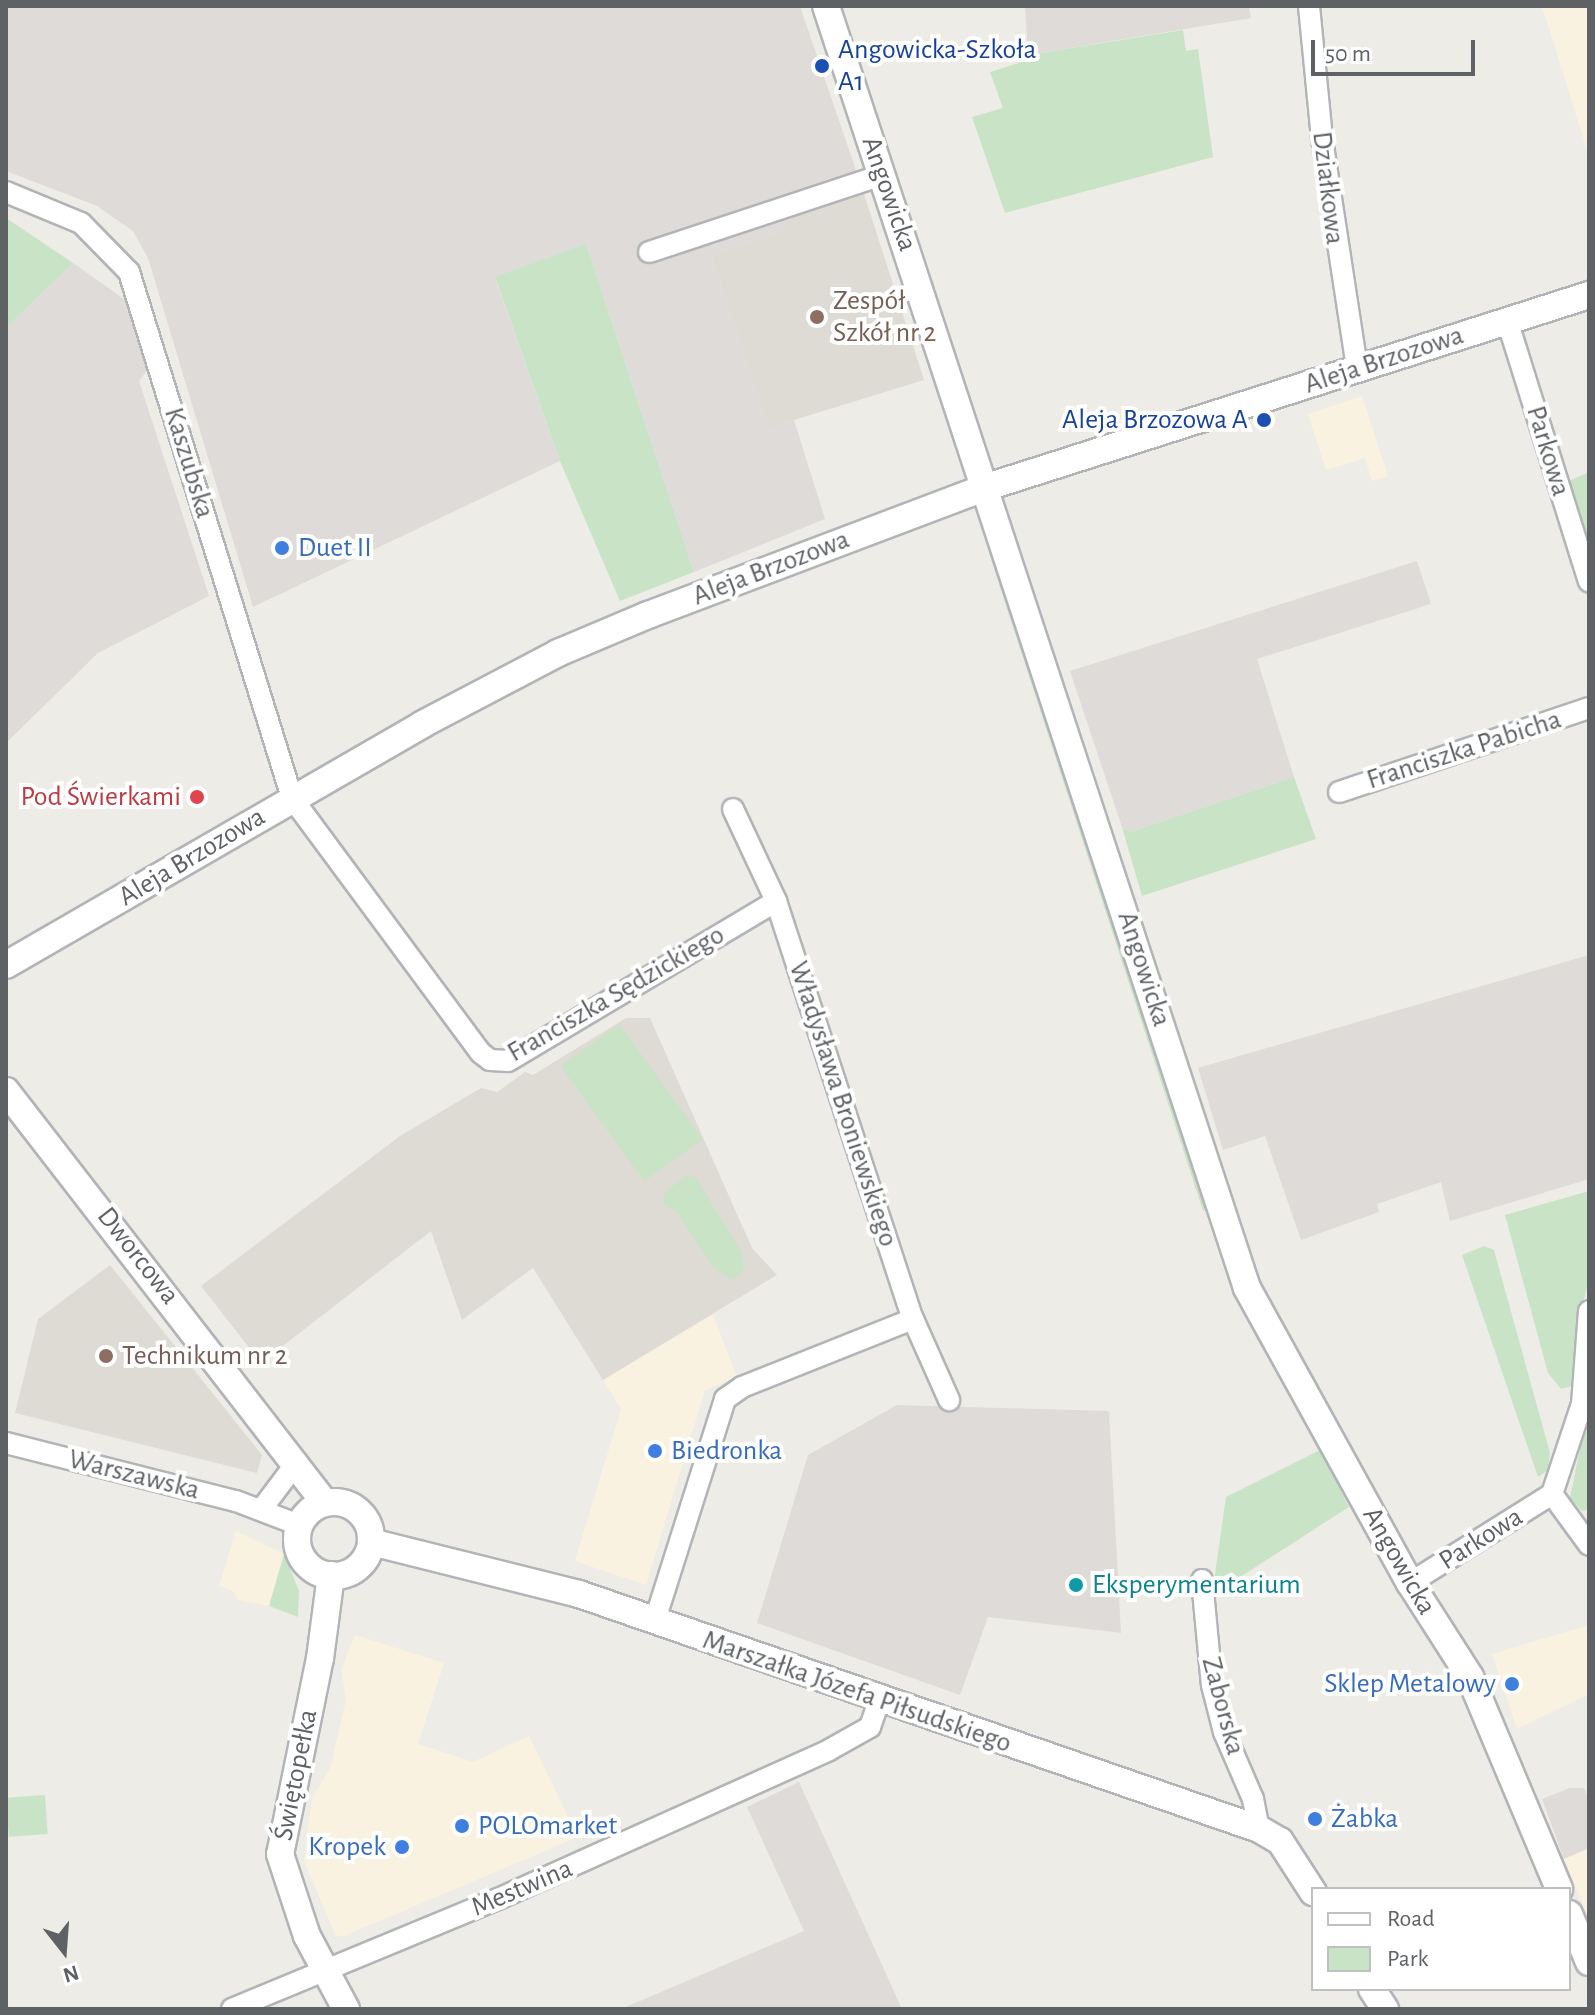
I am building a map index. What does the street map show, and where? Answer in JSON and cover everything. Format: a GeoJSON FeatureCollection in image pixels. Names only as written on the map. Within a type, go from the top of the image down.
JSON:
{"type":"FeatureCollection","features":[{"type":"Feature","properties":{"kind":"street","name":"Angowicka"},"geometry":{"type":"LineString","coordinates":[[826,6],[987,487],[1247,1288],[1410,1583],[1470,1677],[1558,1887]]}},
{"type":"Feature","properties":{"kind":"street","name":"Działkowa"},"geometry":{"type":"LineString","coordinates":[[1309,6],[1322,139],[1357,368]]}},
{"type":"Feature","properties":{"kind":"street"},"geometry":{"type":"LineString","coordinates":[[649,252],[882,175]]}},
{"type":"Feature","properties":{"kind":"street","name":"Kaszubska"},"geometry":{"type":"LineString","coordinates":[[6,192],[81,223],[129,272],[292,798]]}},
{"type":"Feature","properties":{"kind":"street","name":"Aleja Brzozowa"},"geometry":{"type":"LineString","coordinates":[[6,965],[292,798],[558,653],[987,487],[1589,295]]}},
{"type":"Feature","properties":{"kind":"street","name":"Parkowa"},"geometry":{"type":"LineString","coordinates":[[1507,320],[1589,581]]}},
{"type":"Feature","properties":{"kind":"street","name":"Franciszka Pabicha"},"geometry":{"type":"LineString","coordinates":[[1339,792],[1589,708]]}},
{"type":"Feature","properties":{"kind":"street","name":"Franciszka Sędzickiego"},"geometry":{"type":"LineString","coordinates":[[292,798],[481,1053],[498,1062],[524,1052],[776,901]]}},
{"type":"Feature","properties":{"kind":"street","name":"Władysława Broniewskiego"},"geometry":{"type":"LineString","coordinates":[[733,809],[776,901],[913,1319],[949,1400]]}},
{"type":"Feature","properties":{"kind":"street","name":"Dworcowa"},"geometry":{"type":"LineString","coordinates":[[6,1091],[297,1462],[325,1503]]}},
{"type":"Feature","properties":{"kind":"street","name":"Parkowa"},"geometry":{"type":"LineString","coordinates":[[1410,1583],[1552,1494],[1582,1404],[1589,1311]]}},
{"type":"Feature","properties":{"kind":"street"},"geometry":{"type":"LineString","coordinates":[[655,1620],[725,1399],[742,1387],[913,1319]]}},
{"type":"Feature","properties":{"kind":"street","name":"Warszawska"},"geometry":{"type":"LineString","coordinates":[[6,1443],[261,1510],[299,1525]]}},
{"type":"Feature","properties":{"kind":"street"},"geometry":{"type":"LineString","coordinates":[[261,1510],[282,1487],[297,1462]]}},
{"type":"Feature","properties":{"kind":"street","name":"Parkowa"},"geometry":{"type":"LineString","coordinates":[[1552,1494],[1589,1545]]}},
{"type":"Feature","properties":{"kind":"street"},"geometry":{"type":"LineString","coordinates":[[341,1502],[360,1512],[371,1542],[359,1566],[331,1575],[313,1569],[302,1558],[299,1525],[311,1509],[325,1503],[341,1502]]}},
{"type":"Feature","properties":{"kind":"street","name":"Marszałka Józefa Piłsudskiego"},"geometry":{"type":"LineString","coordinates":[[371,1542],[579,1594],[879,1701],[1259,1829],[1280,1841],[1311,1889]]}},
{"type":"Feature","properties":{"kind":"street","name":"Świętopełka"},"geometry":{"type":"LineString","coordinates":[[331,1575],[320,1658],[280,1854],[283,1876],[323,1972],[346,2009]]}},
{"type":"Feature","properties":{"kind":"street","name":"Zaborska"},"geometry":{"type":"LineString","coordinates":[[1202,1580],[1212,1685],[1224,1732],[1253,1799],[1259,1829]]}},
{"type":"Feature","properties":{"kind":"street","name":"Mestwina"},"geometry":{"type":"LineString","coordinates":[[232,2009],[707,1806],[857,1735],[870,1727],[879,1701]]}},
{"type":"Feature","properties":{"kind":"street"},"geometry":{"type":"LineString","coordinates":[[1571,1919],[1589,1962]]}},
{"type":"Feature","properties":{"kind":"street"},"geometry":{"type":"LineString","coordinates":[[1373,1991],[1385,2009]]}},
{"type":"Feature","properties":{"kind":"shaded area"},"geometry":{"type":"Polygon","coordinates":[[[6,6],[800,6],[863,191],[780,232],[711,255],[768,427],[794,420],[825,519],[694,572],[586,244],[495,278],[560,461],[253,607],[148,258],[133,231],[97,206],[6,171],[6,6]]]}},
{"type":"Feature","properties":{"kind":"shaded area"},"geometry":{"type":"Polygon","coordinates":[[[1025,6],[1249,6],[1251,18],[1028,55],[1025,6]]]}},
{"type":"Feature","properties":{"kind":"shaded area"},"geometry":{"type":"Polygon","coordinates":[[[1542,6],[1589,6],[1589,156],[1542,6]]]}},
{"type":"Feature","properties":{"kind":"shaded area","name":"Zespół Szkół nr 2"},"geometry":{"type":"Polygon","coordinates":[[[863,191],[924,380],[768,428],[711,255],[780,232],[796,212],[863,191]]]}},
{"type":"Feature","properties":{"kind":"shaded area"},"geometry":{"type":"Polygon","coordinates":[[[73,263],[127,301],[148,369],[139,381],[209,596],[98,653],[6,743],[6,328],[73,263]]]}},
{"type":"Feature","properties":{"kind":"shaded area"},"geometry":{"type":"Polygon","coordinates":[[[1362,396],[1388,476],[1372,481],[1365,458],[1326,470],[1308,414],[1362,396]]]}},
{"type":"Feature","properties":{"kind":"shaded area"},"geometry":{"type":"Polygon","coordinates":[[[1417,561],[1431,604],[1257,659],[1294,777],[1130,832],[1122,827],[1070,671],[1417,561]]]}},
{"type":"Feature","properties":{"kind":"shaded area"},"geometry":{"type":"Polygon","coordinates":[[[1589,955],[1589,1179],[1450,1221],[1441,1182],[1377,1204],[1379,1212],[1301,1240],[1265,1136],[1223,1150],[1198,1068],[1589,955]]]}},
{"type":"Feature","properties":{"kind":"shaded area"},"geometry":{"type":"Polygon","coordinates":[[[626,1018],[650,1018],[752,1248],[777,1275],[603,1380],[533,1268],[462,1320],[431,1231],[261,1363],[201,1286],[400,1136],[481,1088],[497,1092],[525,1072],[533,1075],[626,1018]]]}},
{"type":"Feature","properties":{"kind":"shaded area","name":"Technikum nr 2"},"geometry":{"type":"Polygon","coordinates":[[[110,1265],[262,1455],[257,1473],[15,1413],[38,1319],[110,1265]]]}},
{"type":"Feature","properties":{"kind":"shaded area"},"geometry":{"type":"Polygon","coordinates":[[[713,1315],[737,1377],[705,1390],[646,1585],[575,1561],[621,1409],[603,1380],[713,1315]]]}},
{"type":"Feature","properties":{"kind":"shaded area"},"geometry":{"type":"Polygon","coordinates":[[[897,1405],[1109,1411],[1121,1633],[988,1617],[960,1695],[757,1623],[808,1455],[897,1405]]]}},
{"type":"Feature","properties":{"kind":"shaded area"},"geometry":{"type":"Polygon","coordinates":[[[236,1531],[284,1554],[269,1606],[238,1600],[232,1590],[219,1586],[236,1531]]]}},
{"type":"Feature","properties":{"kind":"shaded area"},"geometry":{"type":"Polygon","coordinates":[[[1589,1625],[1589,1694],[1517,1729],[1492,1654],[1589,1625]]]}},
{"type":"Feature","properties":{"kind":"shaded area"},"geometry":{"type":"Polygon","coordinates":[[[355,1635],[444,1663],[418,1744],[473,1762],[529,1736],[578,1837],[344,1936],[336,1936],[304,1861],[312,1798],[330,1769],[346,1700],[341,1670],[355,1635]]]}},
{"type":"Feature","properties":{"kind":"shaded area"},"geometry":{"type":"Polygon","coordinates":[[[799,1782],[902,2009],[621,2009],[804,1931],[747,1807],[799,1782]]]}},
{"type":"Feature","properties":{"kind":"shaded area"},"geometry":{"type":"Polygon","coordinates":[[[1570,1788],[1584,1788],[1589,1800],[1589,1848],[1564,1859],[1542,1799],[1570,1788]]]}},
{"type":"Feature","properties":{"kind":"shaded area"},"geometry":{"type":"Polygon","coordinates":[[[1589,1848],[1589,1919],[1564,1859],[1589,1848]]]}},
{"type":"Feature","properties":{"kind":"green space"},"geometry":{"type":"Polygon","coordinates":[[[1183,30],[1186,51],[1198,49],[1213,157],[1005,213],[972,117],[1003,108],[990,72],[1028,60],[1028,55],[1183,30]]]}},
{"type":"Feature","properties":{"kind":"green space"},"geometry":{"type":"Polygon","coordinates":[[[6,218],[73,263],[6,328],[6,218]]]}},
{"type":"Feature","properties":{"kind":"green space"},"geometry":{"type":"Polygon","coordinates":[[[586,244],[694,572],[620,601],[560,461],[495,277],[586,244]]]}},
{"type":"Feature","properties":{"kind":"green space"},"geometry":{"type":"Polygon","coordinates":[[[1589,472],[1589,545],[1569,481],[1589,472]]]}},
{"type":"Feature","properties":{"kind":"green space"},"geometry":{"type":"Polygon","coordinates":[[[993,550],[1213,1206],[1203,1211],[989,553],[993,550]]]}},
{"type":"Feature","properties":{"kind":"green space"},"geometry":{"type":"Polygon","coordinates":[[[1294,777],[1316,839],[1142,896],[1122,827],[1130,832],[1294,777]]]}},
{"type":"Feature","properties":{"kind":"green space"},"geometry":{"type":"Polygon","coordinates":[[[619,1024],[702,1139],[644,1181],[561,1066],[619,1024]]]}},
{"type":"Feature","properties":{"kind":"green space"},"geometry":{"type":"Polygon","coordinates":[[[688,1175],[696,1178],[742,1253],[744,1270],[736,1277],[730,1279],[714,1268],[677,1212],[662,1202],[666,1191],[688,1175]]]}},
{"type":"Feature","properties":{"kind":"green space"},"geometry":{"type":"Polygon","coordinates":[[[1589,1191],[1589,1280],[1580,1314],[1575,1385],[1561,1389],[1548,1373],[1505,1215],[1589,1191]]]}},
{"type":"Feature","properties":{"kind":"green space"},"geometry":{"type":"Polygon","coordinates":[[[1484,1246],[1494,1250],[1550,1453],[1548,1470],[1538,1477],[1462,1255],[1484,1246]]]}},
{"type":"Feature","properties":{"kind":"green space"},"geometry":{"type":"Polygon","coordinates":[[[1589,1404],[1589,1509],[1582,1511],[1570,1498],[1589,1404]]]}},
{"type":"Feature","properties":{"kind":"green space"},"geometry":{"type":"Polygon","coordinates":[[[1320,1450],[1349,1507],[1212,1595],[1226,1497],[1320,1450]]]}},
{"type":"Feature","properties":{"kind":"green space"},"geometry":{"type":"Polygon","coordinates":[[[284,1554],[299,1591],[298,1617],[269,1606],[284,1554]]]}},
{"type":"Feature","properties":{"kind":"green space"},"geometry":{"type":"Polygon","coordinates":[[[45,1795],[48,1834],[9,1837],[6,1798],[45,1795]]]}},
{"type":"Feature","properties":{"kind":"place","name":"Angowicka-Szkoła A1"},"geometry":{"type":"Point","coordinates":[822,66]}},
{"type":"Feature","properties":{"kind":"place","name":"Zespół Szkół nr 2"},"geometry":{"type":"Point","coordinates":[817,317]}},
{"type":"Feature","properties":{"kind":"place","name":"Aleja Brzozowa A"},"geometry":{"type":"Point","coordinates":[1264,420]}},
{"type":"Feature","properties":{"kind":"place","name":"Duet II"},"geometry":{"type":"Point","coordinates":[282,548]}},
{"type":"Feature","properties":{"kind":"place","name":"Pod Świerkami"},"geometry":{"type":"Point","coordinates":[197,797]}},
{"type":"Feature","properties":{"kind":"place","name":"Technikum nr 2"},"geometry":{"type":"Point","coordinates":[106,1356]}},
{"type":"Feature","properties":{"kind":"place","name":"Biedronka"},"geometry":{"type":"Point","coordinates":[655,1451]}},
{"type":"Feature","properties":{"kind":"place","name":"Eksperymentarium"},"geometry":{"type":"Point","coordinates":[1076,1585]}},
{"type":"Feature","properties":{"kind":"place","name":"Sklep Metalowy"},"geometry":{"type":"Point","coordinates":[1512,1684]}},
{"type":"Feature","properties":{"kind":"place","name":"Żabka"},"geometry":{"type":"Point","coordinates":[1315,1819]}},
{"type":"Feature","properties":{"kind":"place","name":"POLOmarket"},"geometry":{"type":"Point","coordinates":[462,1826]}},
{"type":"Feature","properties":{"kind":"place","name":"Kropek"},"geometry":{"type":"Point","coordinates":[402,1847]}}]}
